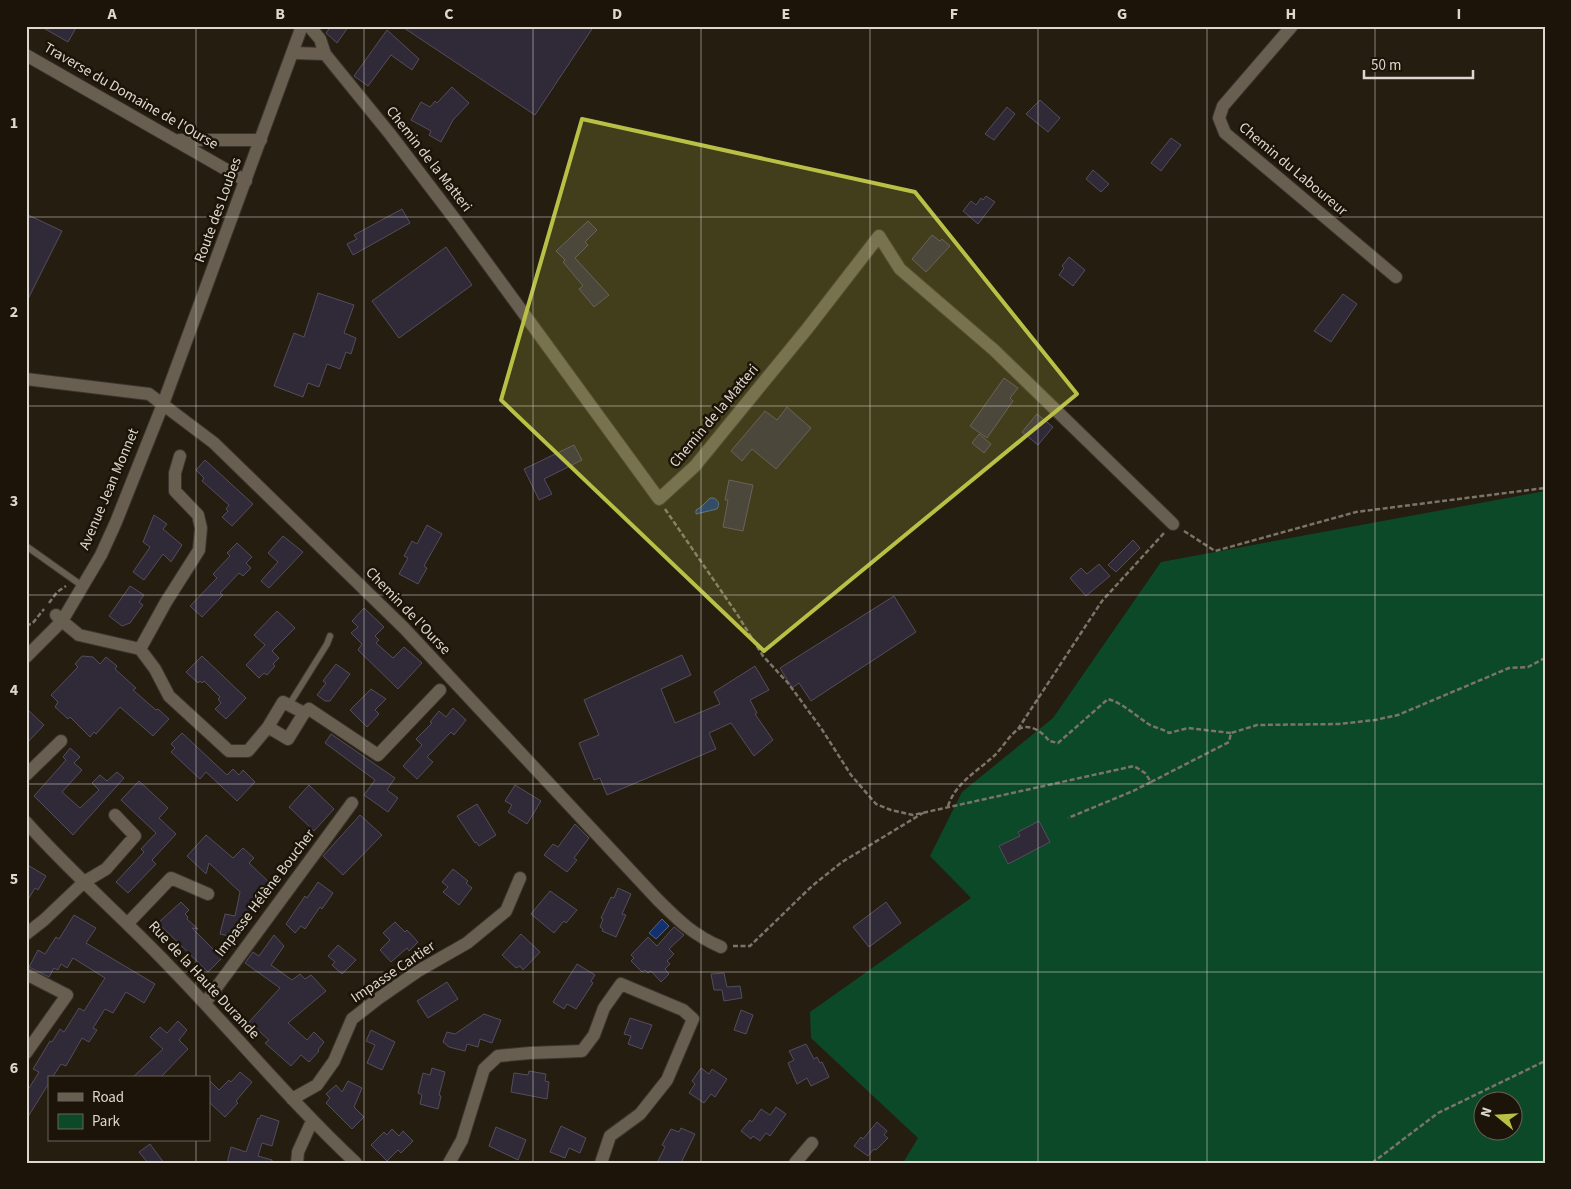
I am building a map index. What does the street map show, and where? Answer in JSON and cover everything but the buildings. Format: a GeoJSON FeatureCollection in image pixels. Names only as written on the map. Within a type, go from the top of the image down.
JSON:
{"type":"FeatureCollection","features":[{"type":"Feature","properties":{"kind":"street","name":"Route des Loubes"},"geometry":{"type":"LineString","coordinates":[[163,404],[302,26]]}},
{"type":"Feature","properties":{"kind":"street","name":"Chemin de la Matteri"},"geometry":{"type":"LineString","coordinates":[[309,26],[320,39],[324,54],[390,134],[457,222],[659,500],[695,466],[807,329],[879,236],[900,269],[994,350],[1173,524]]}},
{"type":"Feature","properties":{"kind":"street","name":"Chemin du Laboureur"},"geometry":{"type":"LineString","coordinates":[[1292,26],[1223,106],[1219,118],[1225,133],[1396,277]]}},
{"type":"Feature","properties":{"kind":"street"},"geometry":{"type":"LineString","coordinates":[[293,53],[324,54]]}},
{"type":"Feature","properties":{"kind":"street","name":"Traverse du Domaine de l'Ourse"},"geometry":{"type":"LineString","coordinates":[[26,55],[246,181]]}},
{"type":"Feature","properties":{"kind":"street"},"geometry":{"type":"LineString","coordinates":[[177,140],[261,140]]}},
{"type":"Feature","properties":{"kind":"street","name":"Chemin de l'Ourse"},"geometry":{"type":"LineString","coordinates":[[26,379],[149,394],[214,443],[404,628],[680,922],[703,939],[721,946]]}},
{"type":"Feature","properties":{"kind":"street","name":"Avenue Jean Monnet"},"geometry":{"type":"LineString","coordinates":[[26,657],[59,618],[101,555],[163,404]]}},
{"type":"Feature","properties":{"kind":"street"},"geometry":{"type":"LineString","coordinates":[[140,649],[166,602],[199,550],[201,528],[198,515],[175,491],[175,473],[180,456]]}},
{"type":"Feature","properties":{"kind":"street"},"geometry":{"type":"LineString","coordinates":[[59,618],[79,635],[140,649],[155,669],[169,696],[229,751],[248,752],[268,727],[283,702],[304,713]]}},
{"type":"Feature","properties":{"kind":"street","name":"Avenue Jean Monnet"},"geometry":{"type":"LineString","coordinates":[[26,645],[59,618]]}},
{"type":"Feature","properties":{"kind":"street"},"geometry":{"type":"LineString","coordinates":[[268,727],[288,739],[304,713],[309,709],[378,755],[440,690]]}},
{"type":"Feature","properties":{"kind":"street"},"geometry":{"type":"LineString","coordinates":[[26,775],[61,741]]}},
{"type":"Feature","properties":{"kind":"street","name":"Impasse Hélène Boucher"},"geometry":{"type":"LineString","coordinates":[[205,1003],[352,804]]}},
{"type":"Feature","properties":{"kind":"street"},"geometry":{"type":"LineString","coordinates":[[26,934],[44,920],[84,882],[106,869],[135,836],[114,815]]}},
{"type":"Feature","properties":{"kind":"street","name":"Rue de la Haute Durande"},"geometry":{"type":"LineString","coordinates":[[26,822],[84,882],[128,923],[205,1003],[312,1121],[356,1163]]}},
{"type":"Feature","properties":{"kind":"street"},"geometry":{"type":"LineString","coordinates":[[128,923],[171,878],[208,894]]}},
{"type":"Feature","properties":{"kind":"street","name":"Impasse Cartier"},"geometry":{"type":"LineString","coordinates":[[292,1099],[317,1085],[334,1062],[352,1019],[418,971],[467,943],[506,912],[520,878]]}},
{"type":"Feature","properties":{"kind":"street"},"geometry":{"type":"LineString","coordinates":[[26,974],[67,995],[26,1053]]}},
{"type":"Feature","properties":{"kind":"street"},"geometry":{"type":"LineString","coordinates":[[449,1163],[462,1140],[484,1069],[498,1056],[530,1052],[582,1051],[594,1035],[604,1008],[621,984],[683,1010],[692,1019],[667,1080],[640,1114],[610,1136],[601,1163]]}},
{"type":"Feature","properties":{"kind":"street"},"geometry":{"type":"LineString","coordinates":[[297,1163],[298,1152],[312,1121]]}},
{"type":"Feature","properties":{"kind":"street"},"geometry":{"type":"LineString","coordinates":[[795,1163],[812,1143]]}},
{"type":"Feature","properties":{"kind":"lane"},"geometry":{"type":"LineString","coordinates":[[26,546],[81,585]]}},
{"type":"Feature","properties":{"kind":"lane"},"geometry":{"type":"LineString","coordinates":[[289,704],[327,644],[330,636]]}},
{"type":"Feature","properties":{"kind":"path"},"geometry":{"type":"LineString","coordinates":[[948,806],[951,796],[965,780],[996,755],[1018,729],[1102,601],[1173,524],[1215,551],[1356,512],[1545,488]]}},
{"type":"Feature","properties":{"kind":"path"},"geometry":{"type":"LineString","coordinates":[[659,500],[737,614],[763,656],[788,683],[821,728],[851,774],[876,804],[913,815],[1134,766],[1145,773],[1151,782]]}},
{"type":"Feature","properties":{"kind":"path"},"geometry":{"type":"LineString","coordinates":[[1018,729],[1029,727],[1043,733],[1049,741],[1058,743],[1108,699],[1129,709],[1152,726],[1160,727],[1169,733],[1188,728],[1231,734],[1257,725],[1339,724],[1375,720],[1398,715],[1509,668],[1528,667],[1545,658]]}},
{"type":"Feature","properties":{"kind":"path"},"geometry":{"type":"LineString","coordinates":[[1068,818],[1133,791],[1229,742],[1231,734]]}},
{"type":"Feature","properties":{"kind":"path"},"geometry":{"type":"LineString","coordinates":[[721,946],[750,946],[812,886],[842,862],[927,811]]}},
{"type":"Feature","properties":{"kind":"path"},"geometry":{"type":"LineString","coordinates":[[1372,1163],[1438,1112],[1545,1061]]}},
{"type":"Feature","properties":{"kind":"highlighted area"},"geometry":{"type":"Polygon","coordinates":[[[582,119],[915,192],[1077,394],[764,651],[501,400],[582,119]]]}},
{"type":"Feature","properties":{"kind":"green space"},"geometry":{"type":"Polygon","coordinates":[[[1545,491],[1545,1163],[903,1163],[918,1138],[811,1038],[810,1012],[971,898],[930,856],[962,792],[1053,718],[1161,562],[1545,491]]]}},
{"type":"Feature","properties":{"kind":"water"},"geometry":{"type":"Polygon","coordinates":[[[710,498],[718,501],[717,509],[696,514],[696,510],[710,498]]]}},
{"type":"Feature","properties":{"kind":"water"},"geometry":{"type":"Polygon","coordinates":[[[662,919],[669,926],[656,939],[649,933],[662,919]]]}}]}
